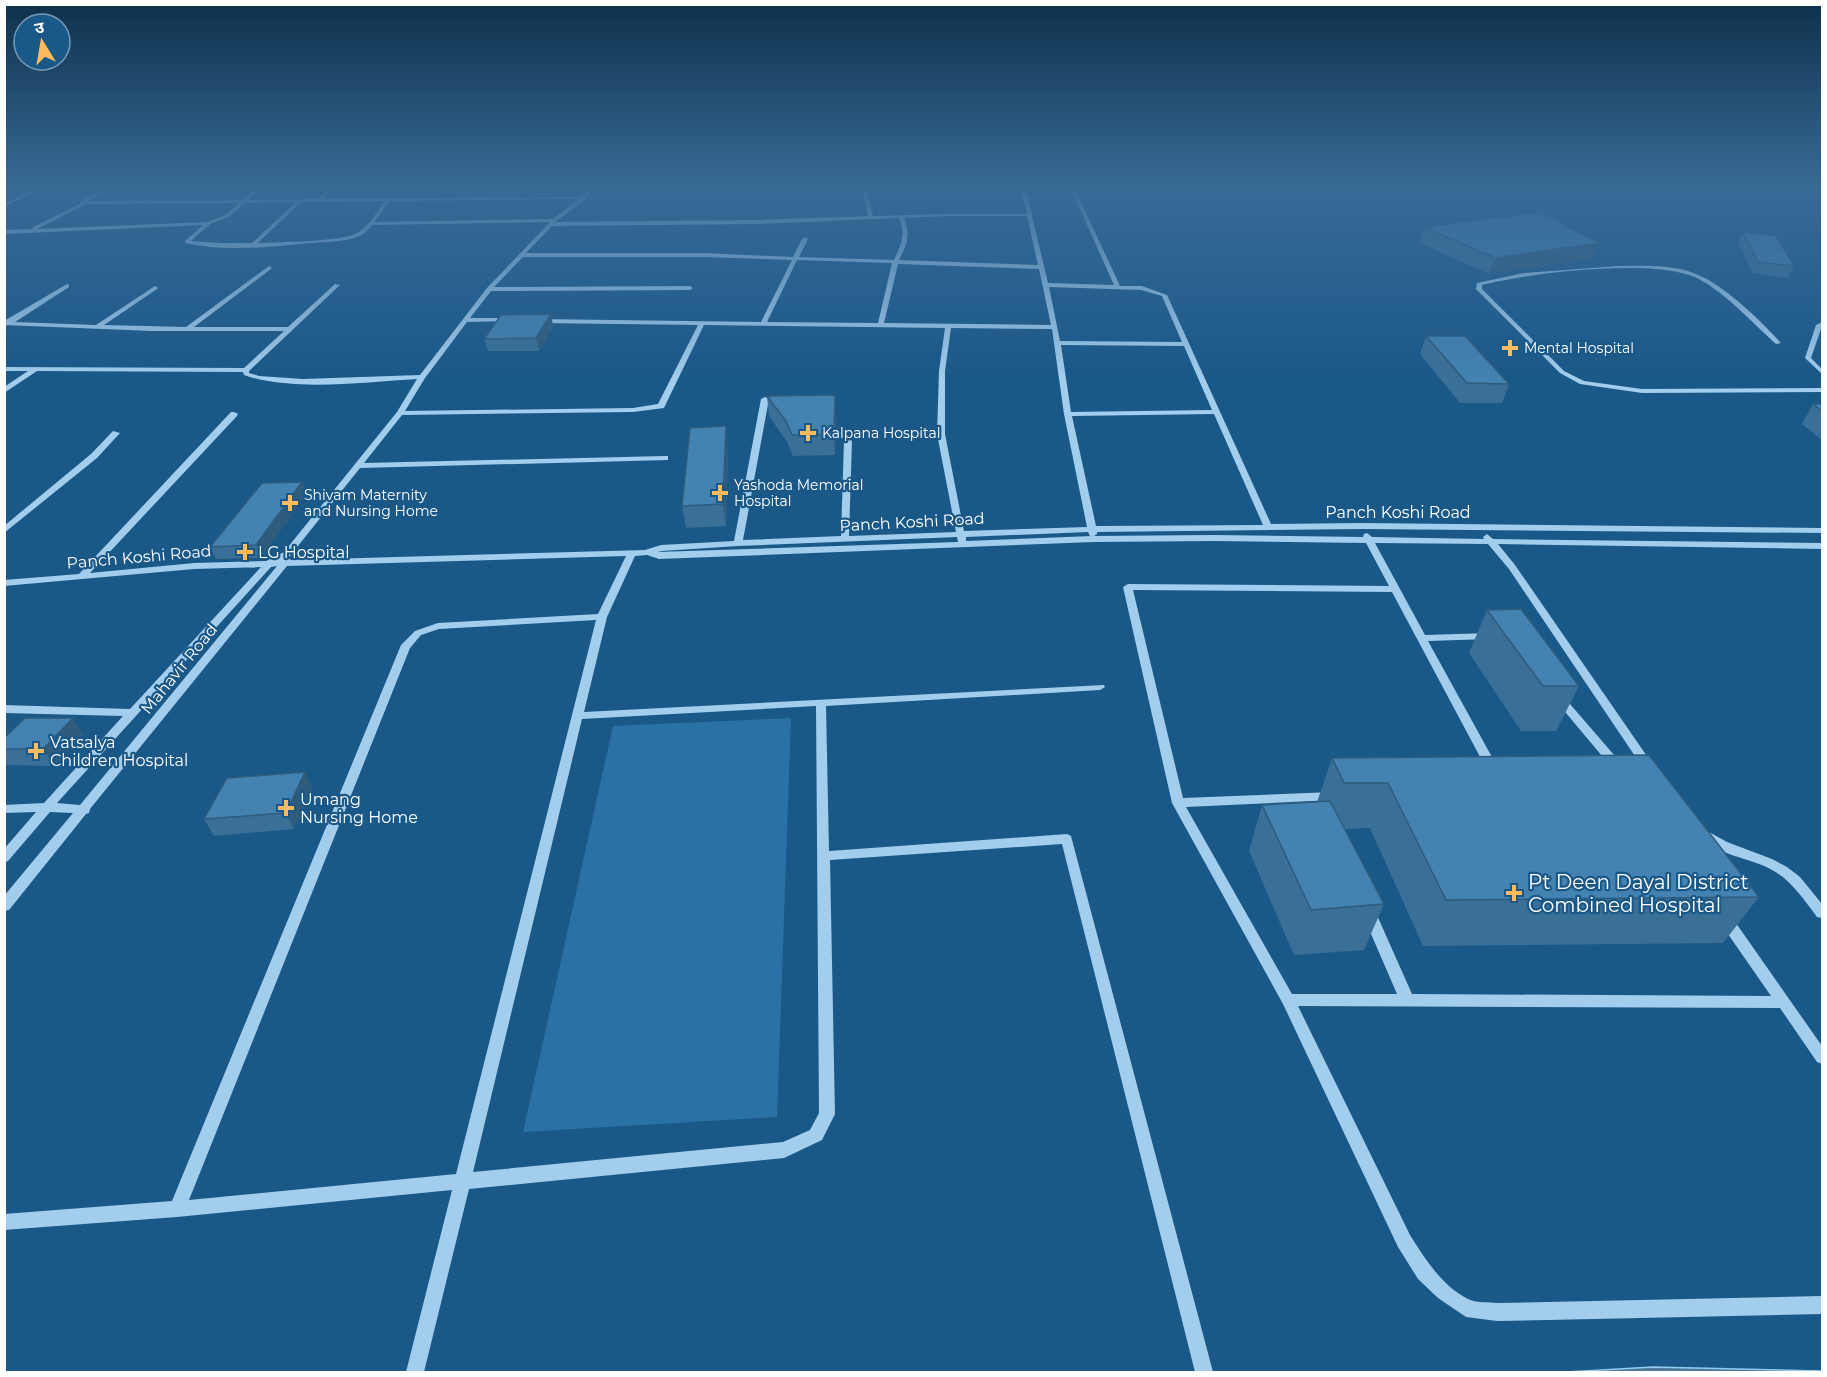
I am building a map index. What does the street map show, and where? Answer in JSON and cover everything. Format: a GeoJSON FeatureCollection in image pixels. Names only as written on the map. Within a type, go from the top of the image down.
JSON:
{"type":"FeatureCollection","features":[{"type":"Feature","properties":{"kind":"street","name":"Mahavir Road"},"geometry":{"type":"LineString","coordinates":[[4,906],[85,810],[287,558],[400,413],[422,377],[489,289],[526,251]]}},
{"type":"Feature","properties":{"kind":"street"},"geometry":{"type":"LineString","coordinates":[[763,323],[798,251]]}},
{"type":"Feature","properties":{"kind":"street"},"geometry":{"type":"LineString","coordinates":[[880,326],[900,251]]}},
{"type":"Feature","properties":{"kind":"street"},"geometry":{"type":"LineString","coordinates":[[1039,251],[1055,327],[1068,414],[1093,534]]}},
{"type":"Feature","properties":{"kind":"street"},"geometry":{"type":"LineString","coordinates":[[1101,251],[1117,286]]}},
{"type":"Feature","properties":{"kind":"street"},"geometry":{"type":"LineString","coordinates":[[522,255],[704,255],[1042,267]]}},
{"type":"Feature","properties":{"kind":"street"},"geometry":{"type":"LineString","coordinates":[[187,329],[270,268]]}},
{"type":"Feature","properties":{"kind":"street"},"geometry":{"type":"LineString","coordinates":[[1778,343],[1709,283],[1692,274],[1652,269],[1607,268],[1524,276],[1479,285],[1479,289],[1562,372],[1581,383],[1642,392],[1822,390]]}},
{"type":"Feature","properties":{"kind":"street"},"geometry":{"type":"LineString","coordinates":[[4,369],[246,370],[337,285]]}},
{"type":"Feature","properties":{"kind":"street"},"geometry":{"type":"LineString","coordinates":[[1046,285],[1117,286],[1155,290],[1164,295],[1268,527]]}},
{"type":"Feature","properties":{"kind":"street"},"geometry":{"type":"LineString","coordinates":[[6,323],[67,286]]}},
{"type":"Feature","properties":{"kind":"street"},"geometry":{"type":"LineString","coordinates":[[97,327],[155,288]]}},
{"type":"Feature","properties":{"kind":"street"},"geometry":{"type":"LineString","coordinates":[[489,289],[690,288]]}},
{"type":"Feature","properties":{"kind":"street"},"geometry":{"type":"LineString","coordinates":[[466,320],[513,320]]}},
{"type":"Feature","properties":{"kind":"street"},"geometry":{"type":"LineString","coordinates":[[525,320],[1055,327]]}},
{"type":"Feature","properties":{"kind":"street"},"geometry":{"type":"LineString","coordinates":[[6,323],[187,329],[290,329]]}},
{"type":"Feature","properties":{"kind":"street"},"geometry":{"type":"LineString","coordinates":[[400,413],[633,410],[661,406],[702,323]]}},
{"type":"Feature","properties":{"kind":"street"},"geometry":{"type":"LineString","coordinates":[[1822,324],[1819,325],[1808,358],[1822,372]]}},
{"type":"Feature","properties":{"kind":"street"},"geometry":{"type":"LineString","coordinates":[[948,325],[942,370],[941,434],[961,540]]}},
{"type":"Feature","properties":{"kind":"street"},"geometry":{"type":"LineString","coordinates":[[1057,343],[1186,344]]}},
{"type":"Feature","properties":{"kind":"street"},"geometry":{"type":"LineString","coordinates":[[4,391],[36,369]]}},
{"type":"Feature","properties":{"kind":"street"},"geometry":{"type":"LineString","coordinates":[[246,370],[246,374],[258,379],[300,381],[422,377]]}},
{"type":"Feature","properties":{"kind":"street"},"geometry":{"type":"LineString","coordinates":[[738,543],[765,399]]}},
{"type":"Feature","properties":{"kind":"street"},"geometry":{"type":"LineString","coordinates":[[1068,414],[1215,412]]}},
{"type":"Feature","properties":{"kind":"street"},"geometry":{"type":"LineString","coordinates":[[82,576],[234,414]]}},
{"type":"Feature","properties":{"kind":"street"},"geometry":{"type":"LineString","coordinates":[[4,531],[94,456],[116,433]]}},
{"type":"Feature","properties":{"kind":"street"},"geometry":{"type":"LineString","coordinates":[[845,540],[848,441]]}},
{"type":"Feature","properties":{"kind":"street"},"geometry":{"type":"LineString","coordinates":[[357,466],[665,458]]}},
{"type":"Feature","properties":{"kind":"street"},"geometry":{"type":"LineString","coordinates":[[1362,526],[1499,782]]}},
{"type":"Feature","properties":{"kind":"street","name":"Panch Koshi Road"},"geometry":{"type":"LineString","coordinates":[[1093,534],[1362,526],[1822,530]]}},
{"type":"Feature","properties":{"kind":"street"},"geometry":{"type":"LineString","coordinates":[[1480,527],[1512,567],[1651,771]]}},
{"type":"Feature","properties":{"kind":"street"},"geometry":{"type":"LineString","coordinates":[[415,1372],[602,617],[639,553],[659,556],[1093,534],[1822,546]]}},
{"type":"Feature","properties":{"kind":"street","name":"Panch Koshi Road"},"geometry":{"type":"LineString","coordinates":[[4,583],[194,566],[269,563],[287,558],[639,553],[661,548],[738,543],[961,540]]}},
{"type":"Feature","properties":{"kind":"street"},"geometry":{"type":"LineString","coordinates":[[4,858],[131,713],[269,563]]}},
{"type":"Feature","properties":{"kind":"street"},"geometry":{"type":"LineString","coordinates":[[1396,589],[1128,587],[1178,803],[1288,1000],[1404,1241],[1424,1273],[1466,1308],[1497,1312],[1822,1305]]}},
{"type":"Feature","properties":{"kind":"street"},"geometry":{"type":"LineString","coordinates":[[177,1209],[405,647],[418,633],[438,626],[602,617]]}},
{"type":"Feature","properties":{"kind":"street"},"geometry":{"type":"LineString","coordinates":[[1422,638],[1506,636]]}},
{"type":"Feature","properties":{"kind":"street"},"geometry":{"type":"LineString","coordinates":[[579,716],[1100,687]]}},
{"type":"Feature","properties":{"kind":"street"},"geometry":{"type":"LineString","coordinates":[[1552,690],[1622,772]]}},
{"type":"Feature","properties":{"kind":"street"},"geometry":{"type":"LineString","coordinates":[[4,1222],[177,1209],[784,1150],[816,1135],[827,1114],[821,703]]}},
{"type":"Feature","properties":{"kind":"street"},"geometry":{"type":"LineString","coordinates":[[4,709],[131,713]]}},
{"type":"Feature","properties":{"kind":"street"},"geometry":{"type":"LineString","coordinates":[[1178,803],[1344,796]]}},
{"type":"Feature","properties":{"kind":"street"},"geometry":{"type":"LineString","coordinates":[[1264,798],[1280,814]]}},
{"type":"Feature","properties":{"kind":"street"},"geometry":{"type":"LineString","coordinates":[[4,809],[47,807],[85,810]]}},
{"type":"Feature","properties":{"kind":"street"},"geometry":{"type":"LineString","coordinates":[[1700,829],[1714,842],[1753,855],[1779,867],[1822,913]]}},
{"type":"Feature","properties":{"kind":"street"},"geometry":{"type":"LineString","coordinates":[[824,856],[1067,839],[1204,1372]]}},
{"type":"Feature","properties":{"kind":"street"},"geometry":{"type":"LineString","coordinates":[[1365,903],[1407,1000]]}},
{"type":"Feature","properties":{"kind":"street"},"geometry":{"type":"LineString","coordinates":[[1716,906],[1822,1058]]}},
{"type":"Feature","properties":{"kind":"street"},"geometry":{"type":"LineString","coordinates":[[1288,1000],[1781,1002]]}},
{"type":"Feature","properties":{"kind":"shaded area"},"geometry":{"type":"Polygon","coordinates":[[[791,718],[777,1117],[523,1132],[613,726],[791,718]]]}},
{"type":"Feature","properties":{"kind":"shaded area"},"geometry":{"type":"Polygon","coordinates":[[[1653,1367],[1822,1371],[1822,1372],[1566,1372],[1653,1367]]]}},
{"type":"Feature","properties":{"kind":"building"},"geometry":{"type":"Polygon","coordinates":[[[1480,251],[1542,251],[1495,258],[1480,251]]]}},
{"type":"Feature","properties":{"kind":"building"},"geometry":{"type":"Polygon","coordinates":[[[1753,251],[1785,251],[1794,266],[1758,262],[1753,251]]]}},
{"type":"Feature","properties":{"kind":"building"},"geometry":{"type":"Polygon","coordinates":[[[551,314],[536,338],[484,339],[501,315],[551,314]]]}},
{"type":"Feature","properties":{"kind":"building"},"geometry":{"type":"Polygon","coordinates":[[[1426,336],[1465,336],[1509,384],[1467,383],[1426,336]]]}},
{"type":"Feature","properties":{"kind":"building"},"geometry":{"type":"Polygon","coordinates":[[[835,395],[834,434],[792,435],[786,421],[767,396],[835,395]]]}},
{"type":"Feature","properties":{"kind":"building"},"geometry":{"type":"Polygon","coordinates":[[[1813,404],[1822,404],[1822,411],[1813,404]]]}},
{"type":"Feature","properties":{"kind":"building"},"geometry":{"type":"Polygon","coordinates":[[[726,426],[723,504],[682,506],[690,428],[726,426]]]}},
{"type":"Feature","properties":{"kind":"building"},"geometry":{"type":"Polygon","coordinates":[[[302,482],[256,545],[210,547],[262,483],[302,482]]]}},
{"type":"Feature","properties":{"kind":"building"},"geometry":{"type":"Polygon","coordinates":[[[1521,609],[1579,686],[1543,686],[1487,610],[1521,609]]]}},
{"type":"Feature","properties":{"kind":"building"},"geometry":{"type":"Polygon","coordinates":[[[25,718],[73,718],[43,749],[4,749],[4,738],[25,718]]]}},
{"type":"Feature","properties":{"kind":"building"},"geometry":{"type":"Polygon","coordinates":[[[1649,755],[1759,897],[1446,900],[1388,783],[1344,783],[1332,758],[1649,755]]]}},
{"type":"Feature","properties":{"kind":"building"},"geometry":{"type":"Polygon","coordinates":[[[305,772],[286,813],[204,819],[227,778],[305,772]]]}},
{"type":"Feature","properties":{"kind":"building"},"geometry":{"type":"Polygon","coordinates":[[[1330,801],[1384,904],[1311,910],[1262,805],[1330,801]]]}},
{"type":"Feature","properties":{"kind":"place","name":"Mental Hospital"},"geometry":{"type":"Point","coordinates":[1510,348]}},
{"type":"Feature","properties":{"kind":"place","name":"Kalpana Hospital"},"geometry":{"type":"Point","coordinates":[808,433]}},
{"type":"Feature","properties":{"kind":"place","name":"Yashoda Memorial Hospital"},"geometry":{"type":"Point","coordinates":[720,493]}},
{"type":"Feature","properties":{"kind":"place","name":"Shivam Maternity and Nursing Home"},"geometry":{"type":"Point","coordinates":[290,503]}},
{"type":"Feature","properties":{"kind":"place","name":"LG Hospital"},"geometry":{"type":"Point","coordinates":[245,552]}},
{"type":"Feature","properties":{"kind":"place","name":"Vatsalya Children Hospital"},"geometry":{"type":"Point","coordinates":[36,751]}},
{"type":"Feature","properties":{"kind":"place","name":"Umang Nursing Home"},"geometry":{"type":"Point","coordinates":[286,808]}},
{"type":"Feature","properties":{"kind":"place","name":"Pt Deen Dayal District Combined Hospital"},"geometry":{"type":"Point","coordinates":[1514,893]}}]}
